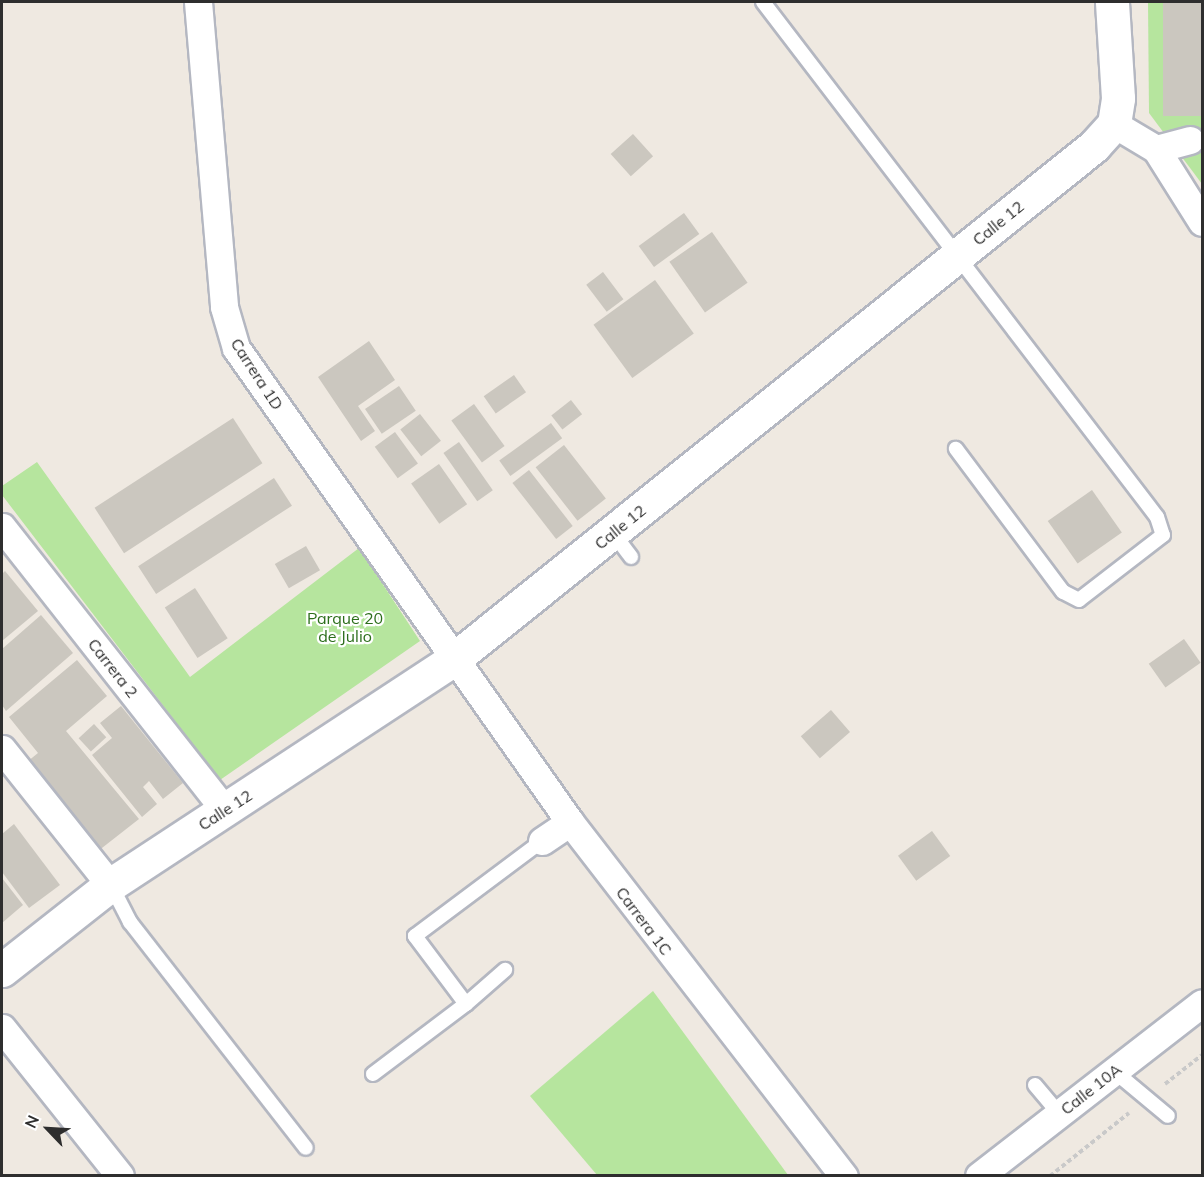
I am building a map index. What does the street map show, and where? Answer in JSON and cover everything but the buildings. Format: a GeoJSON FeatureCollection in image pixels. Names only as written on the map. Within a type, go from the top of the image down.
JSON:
{"type":"FeatureCollection","features":[{"type":"Feature","properties":{"kind":"street","name":"Carrera 1D"},"geometry":{"type":"LineString","coordinates":[[199,2],[228,328],[236,348],[454,659]]}},
{"type":"Feature","properties":{"kind":"street"},"geometry":{"type":"LineString","coordinates":[[1112,2],[1118,98],[1114,124],[1156,150],[1203,222]]}},
{"type":"Feature","properties":{"kind":"street","name":"Calle 12"},"geometry":{"type":"LineString","coordinates":[[2,970],[110,885],[454,659],[622,545],[955,257],[1094,146],[1114,124]]}},
{"type":"Feature","properties":{"kind":"street"},"geometry":{"type":"LineString","coordinates":[[1156,150],[1196,139]]}},
{"type":"Feature","properties":{"kind":"street","name":"Carrera 2"},"geometry":{"type":"LineString","coordinates":[[2,526],[225,810]]}},
{"type":"Feature","properties":{"kind":"street","name":"Carrera 1C"},"geometry":{"type":"LineString","coordinates":[[454,659],[570,822],[844,1176]]}},
{"type":"Feature","properties":{"kind":"street"},"geometry":{"type":"LineString","coordinates":[[2,749],[110,885]]}},
{"type":"Feature","properties":{"kind":"street"},"geometry":{"type":"LineString","coordinates":[[542,841],[570,822]]}},
{"type":"Feature","properties":{"kind":"street","name":"Calle 10A"},"geometry":{"type":"LineString","coordinates":[[979,1176],[1203,1003]]}},
{"type":"Feature","properties":{"kind":"street"},"geometry":{"type":"LineString","coordinates":[[2,1028],[120,1176]]}},
{"type":"Feature","properties":{"kind":"lane"},"geometry":{"type":"LineString","coordinates":[[763,2],[976,285],[1157,517],[1163,534],[1079,600],[1063,592],[956,449]]}},
{"type":"Feature","properties":{"kind":"lane"},"geometry":{"type":"LineString","coordinates":[[466,1004],[415,936],[542,841]]}},
{"type":"Feature","properties":{"kind":"lane"},"geometry":{"type":"LineString","coordinates":[[110,885],[130,922],[306,1148]]}},
{"type":"Feature","properties":{"kind":"lane"},"geometry":{"type":"LineString","coordinates":[[373,1074],[466,1004],[505,970]]}},
{"type":"Feature","properties":{"kind":"lane"},"geometry":{"type":"LineString","coordinates":[[1114,1071],[1168,1116]]}},
{"type":"Feature","properties":{"kind":"lane"},"geometry":{"type":"LineString","coordinates":[[1035,1085],[1059,1114]]}},
{"type":"Feature","properties":{"kind":"green space"},"geometry":{"type":"Polygon","coordinates":[[[1148,2],[1202,2],[1202,184],[1149,113],[1148,2]]]}},
{"type":"Feature","properties":{"kind":"green space","name":"Parque 20 de Julio"},"geometry":{"type":"Polygon","coordinates":[[[37,462],[190,677],[359,548],[420,641],[220,780],[2,495],[2,486],[37,462]]]}},
{"type":"Feature","properties":{"kind":"green space"},"geometry":{"type":"Polygon","coordinates":[[[653,991],[788,1175],[597,1175],[530,1096],[653,991]]]}}]}
